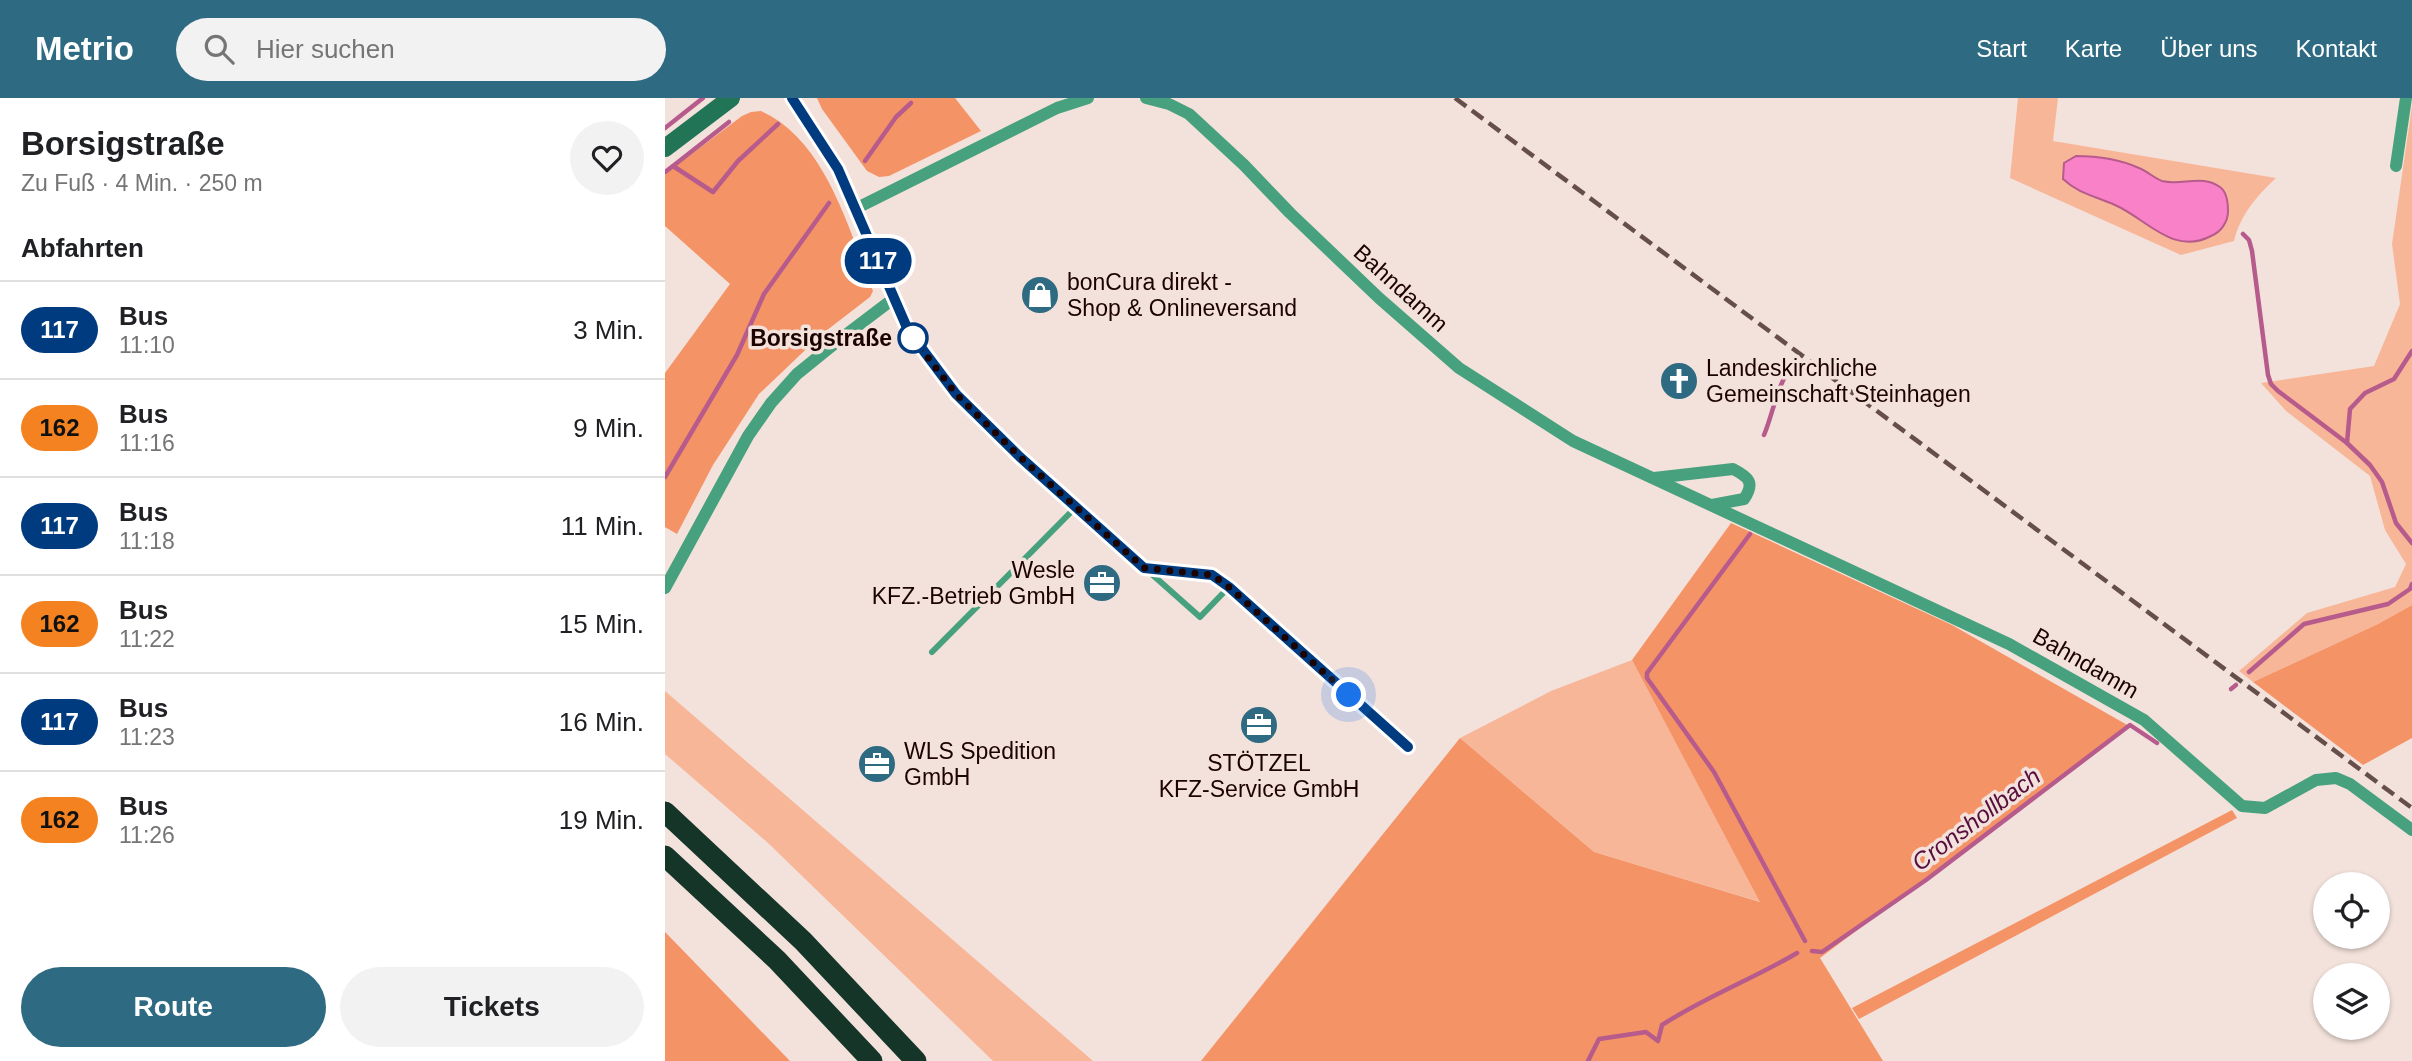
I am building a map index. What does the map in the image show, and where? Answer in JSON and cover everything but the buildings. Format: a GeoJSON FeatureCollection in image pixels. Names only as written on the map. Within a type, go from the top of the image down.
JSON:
{"type":"FeatureCollection","features":[{"type":"Feature","properties":{"kind":"highway"},"geometry":{"type":"LineString","coordinates":[[665,812],[803,941],[916,1061]]}},
{"type":"Feature","properties":{"kind":"highway"},"geometry":{"type":"LineString","coordinates":[[665,856],[777,960],[872,1061]]}},
{"type":"Feature","properties":{"kind":"main road"},"geometry":{"type":"LineString","coordinates":[[665,148],[731,98]]}},
{"type":"Feature","properties":{"kind":"street"},"geometry":{"type":"LineString","coordinates":[[792,98],[827,149],[857,208],[908,330],[956,394],[1020,457],[1144,568],[1212,575],[1229,587],[1408,747]]}},
{"type":"Feature","properties":{"kind":"street"},"geometry":{"type":"LineString","coordinates":[[857,208],[1057,108],[1088,98]]}},
{"type":"Feature","properties":{"kind":"street","name":"Bahndamm"},"geometry":{"type":"LineString","coordinates":[[1146,98],[1169,104],[1189,114],[1379,299],[1459,368],[1573,441],[2009,643],[2144,720],[2242,806],[2265,808],[2316,780],[2336,778],[2350,784],[2412,830]]}},
{"type":"Feature","properties":{"kind":"street"},"geometry":{"type":"LineString","coordinates":[[2396,166],[2406,98]]}},
{"type":"Feature","properties":{"kind":"street"},"geometry":{"type":"LineString","coordinates":[[665,588],[748,436],[771,403],[797,374],[893,299]]}},
{"type":"Feature","properties":{"kind":"street"},"geometry":{"type":"LineString","coordinates":[[1654,478],[1733,469],[1745,475],[1750,490],[1744,499],[1712,505]]}},
{"type":"Feature","properties":{"kind":"lane"},"geometry":{"type":"LineString","coordinates":[[932,652],[1076,508]]}},
{"type":"Feature","properties":{"kind":"lane"},"geometry":{"type":"LineString","coordinates":[[1144,568],[1201,617],[1229,587]]}},
{"type":"Feature","properties":{"kind":"shaded area"},"geometry":{"type":"Polygon","coordinates":[[[817,98],[955,98],[981,131],[889,176],[879,177],[867,171],[817,98]]]}},
{"type":"Feature","properties":{"kind":"shaded area"},"geometry":{"type":"Polygon","coordinates":[[[2018,98],[2058,98],[2053,141],[2276,178],[2250,207],[2234,241],[2181,255],[2010,178],[2018,98]]]}},
{"type":"Feature","properties":{"kind":"shaded area"},"geometry":{"type":"Polygon","coordinates":[[[2412,106],[2412,605],[2378,624],[2253,682],[2239,671],[2307,613],[2395,587],[2406,564],[2385,530],[2370,476],[2286,411],[2261,383],[2374,366],[2400,304],[2392,244],[2412,106]]]}},
{"type":"Feature","properties":{"kind":"shaded area"},"geometry":{"type":"Polygon","coordinates":[[[761,111],[783,125],[803,143],[819,165],[844,215],[873,291],[870,297],[822,334],[759,394],[713,465],[677,534],[665,527],[665,373],[730,284],[665,226],[665,174],[742,116],[761,111]]]}},
{"type":"Feature","properties":{"kind":"shaded area"},"geometry":{"type":"Polygon","coordinates":[[[2076,156],[2124,162],[2162,181],[2213,183],[2222,189],[2227,198],[2228,215],[2225,223],[2215,234],[2197,241],[2172,239],[2127,211],[2081,191],[2063,179],[2064,163],[2076,156]]]}},
{"type":"Feature","properties":{"kind":"shaded area"},"geometry":{"type":"Polygon","coordinates":[[[1731,523],[1952,625],[2129,726],[1820,958],[1883,1061],[1201,1061],[1460,738],[1594,852],[1760,902],[1632,660],[1731,523]]]}},
{"type":"Feature","properties":{"kind":"shaded area"},"geometry":{"type":"Polygon","coordinates":[[[2412,605],[2412,738],[2363,765],[2253,682],[2378,624],[2412,605]]]}},
{"type":"Feature","properties":{"kind":"shaded area"},"geometry":{"type":"Polygon","coordinates":[[[1632,660],[1761,902],[1594,852],[1460,738],[1551,691],[1632,660]]]}},
{"type":"Feature","properties":{"kind":"shaded area"},"geometry":{"type":"Polygon","coordinates":[[[665,691],[1093,1061],[993,1061],[767,842],[665,754],[665,691]]]}},
{"type":"Feature","properties":{"kind":"shaded area"},"geometry":{"type":"Polygon","coordinates":[[[2232,810],[2237,818],[1859,1019],[1852,1008],[2232,810]]]}},
{"type":"Feature","properties":{"kind":"shaded area"},"geometry":{"type":"Polygon","coordinates":[[[665,932],[669,936],[790,1061],[665,1061],[665,932]]]}},
{"type":"Feature","properties":{"kind":"waterway"},"geometry":{"type":"LineString","coordinates":[[665,128],[703,98]]}},
{"type":"Feature","properties":{"kind":"waterway"},"geometry":{"type":"LineString","coordinates":[[865,161],[896,117],[911,103]]}},
{"type":"Feature","properties":{"kind":"waterway"},"geometry":{"type":"LineString","coordinates":[[673,166],[729,122]]}},
{"type":"Feature","properties":{"kind":"waterway"},"geometry":{"type":"LineString","coordinates":[[665,172],[673,166],[713,192],[738,161],[778,124]]}},
{"type":"Feature","properties":{"kind":"waterway"},"geometry":{"type":"LineString","coordinates":[[665,477],[737,355],[764,294],[829,203]]}},
{"type":"Feature","properties":{"kind":"waterway"},"geometry":{"type":"LineString","coordinates":[[2243,234],[2249,240],[2252,251],[2271,384],[2347,443]]}},
{"type":"Feature","properties":{"kind":"waterway","name":"Cronshollbach"},"geometry":{"type":"LineString","coordinates":[[2412,351],[2394,379],[2365,393],[2350,409],[2347,443],[2370,465],[2382,482],[2396,523],[2412,543]]}},
{"type":"Feature","properties":{"kind":"waterway"},"geometry":{"type":"LineString","coordinates":[[1764,435],[1780,388],[1795,362]]}},
{"type":"Feature","properties":{"kind":"waterway"},"geometry":{"type":"LineString","coordinates":[[1750,534],[1647,673],[1647,678],[1714,772],[1805,941]]}},
{"type":"Feature","properties":{"kind":"waterway","name":"Cronshollbach"},"geometry":{"type":"LineString","coordinates":[[2249,672],[2304,624],[2388,604],[2410,589],[2412,584]]}},
{"type":"Feature","properties":{"kind":"waterway","name":"Cronshollbach"},"geometry":{"type":"LineString","coordinates":[[2231,689],[2236,685]]}},
{"type":"Feature","properties":{"kind":"waterway","name":"Cronshollbach"},"geometry":{"type":"LineString","coordinates":[[1812,951],[1822,952],[1926,880],[2130,725],[2157,743]]}},
{"type":"Feature","properties":{"kind":"waterway","name":"Cronshollbach"},"geometry":{"type":"LineString","coordinates":[[1588,1061],[1599,1039],[1646,1032],[1658,1041],[1662,1025],[1797,953]]}},
{"type":"Feature","properties":{"kind":"railway"},"geometry":{"type":"LineString","coordinates":[[1455,98],[2412,808]]}},
{"type":"Feature","properties":{"kind":"bus line","name":"117"},"geometry":{"type":"LineString","coordinates":[[792,98],[838,169],[908,330],[956,394],[1020,457],[1144,568],[1212,575],[1229,587],[1408,747]]}},
{"type":"Feature","properties":{"kind":"place","name":"bonCura direkt - Shop & Onlineversand"},"geometry":{"type":"Point","coordinates":[1040,295]}},
{"type":"Feature","properties":{"kind":"place","name":"Borsigstraße"},"geometry":{"type":"Point","coordinates":[913,338]}},
{"type":"Feature","properties":{"kind":"place","name":"Landeskirchliche Gemeinschaft Steinhagen"},"geometry":{"type":"Point","coordinates":[1679,381]}},
{"type":"Feature","properties":{"kind":"place","name":"Wesle KFZ.-Betrieb GmbH"},"geometry":{"type":"Point","coordinates":[1102,583]}},
{"type":"Feature","properties":{"kind":"place","name":"STÖTZEL KFZ-Service GmbH"},"geometry":{"type":"Point","coordinates":[1259,725]}},
{"type":"Feature","properties":{"kind":"place","name":"WLS Spedition GmbH"},"geometry":{"type":"Point","coordinates":[877,764]}},
{"type":"Feature","properties":{"kind":"route"},"geometry":{"type":"LineString","coordinates":[[913,338],[956,394],[1020,457],[1144,568],[1212,575],[1229,587],[1349,695]]}}]}
